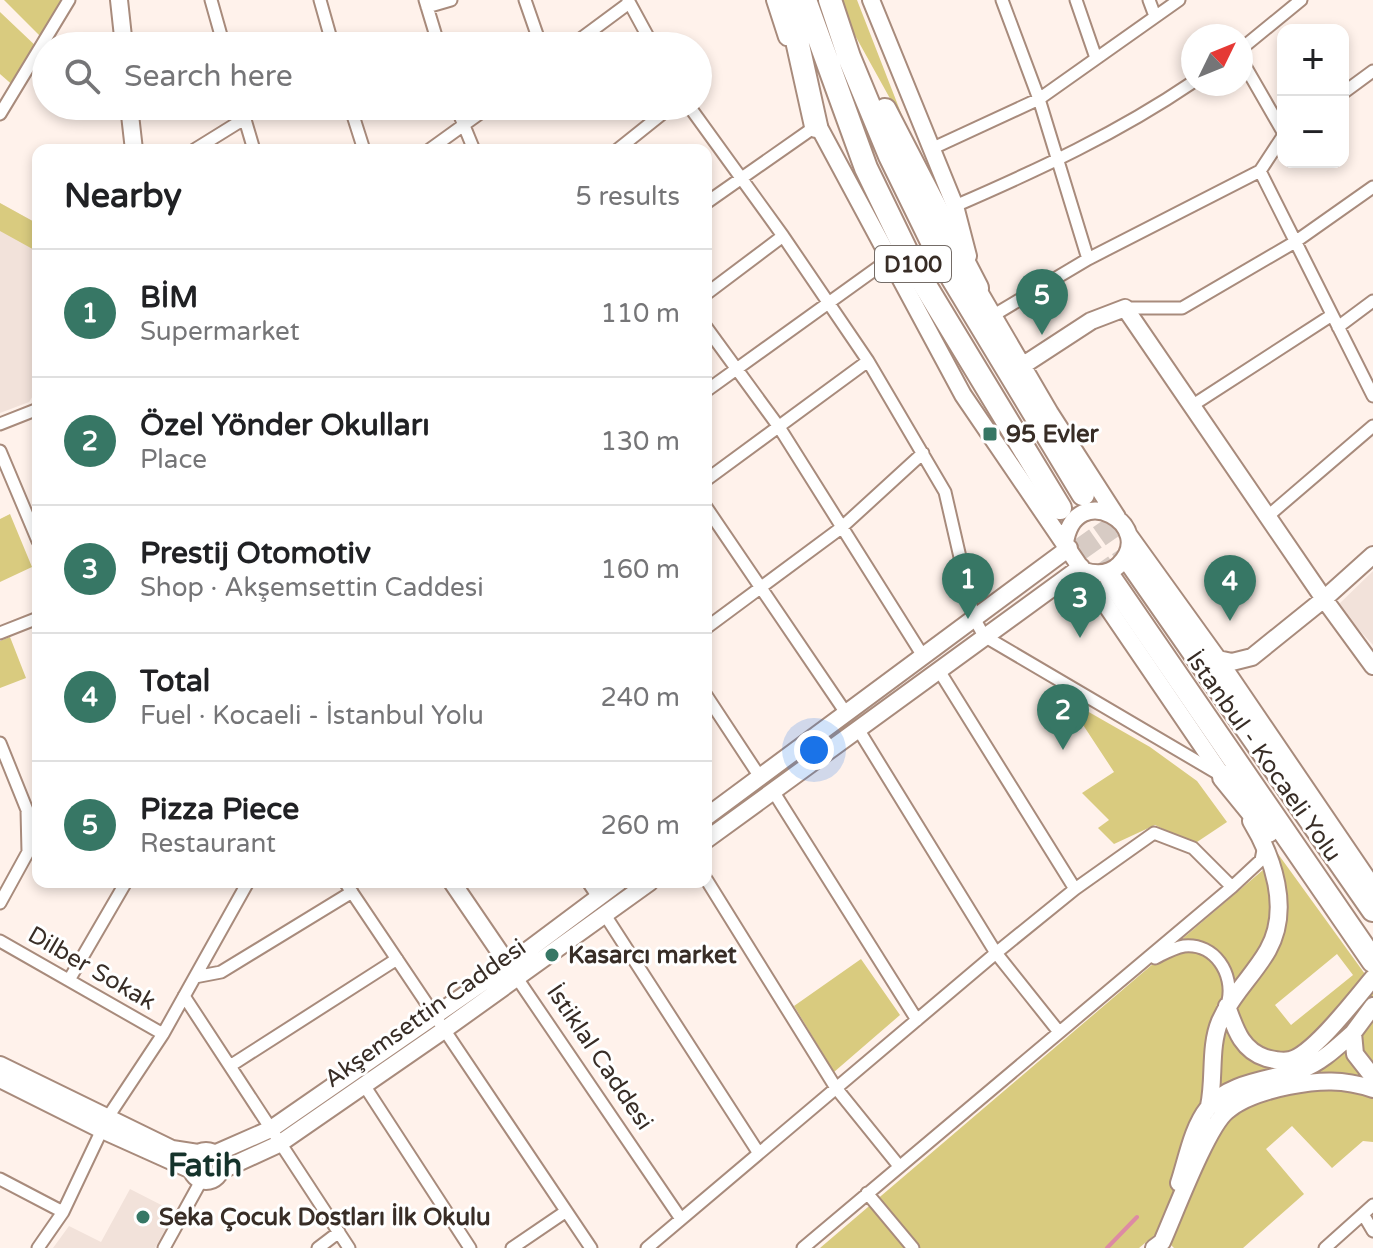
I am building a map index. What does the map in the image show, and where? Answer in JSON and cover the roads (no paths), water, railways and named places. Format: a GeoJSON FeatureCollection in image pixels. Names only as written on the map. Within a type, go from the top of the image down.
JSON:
{"type":"FeatureCollection","features":[{"type":"Feature","properties":{"kind":"highway"},"geometry":{"type":"LineString","coordinates":[[788,0],[816,126]]}},
{"type":"Feature","properties":{"kind":"highway","name":"D100"},"geometry":{"type":"LineString","coordinates":[[805,0],[866,168],[914,267],[1054,513]]}},
{"type":"Feature","properties":{"kind":"highway"},"geometry":{"type":"LineString","coordinates":[[831,3],[977,288]]}},
{"type":"Feature","properties":{"kind":"highway","name":"D100"},"geometry":{"type":"LineString","coordinates":[[831,3],[890,156],[938,254],[1083,494]]}},
{"type":"Feature","properties":{"kind":"highway"},"geometry":{"type":"LineString","coordinates":[[1133,565],[1373,909]]}},
{"type":"Feature","properties":{"kind":"highway","name":"İstanbul - Kocaeli Yolu"},"geometry":{"type":"LineString","coordinates":[[1106,589],[1373,961]]}},
{"type":"Feature","properties":{"kind":"highway"},"geometry":{"type":"LineString","coordinates":[[1250,707],[1373,909]]}},
{"type":"Feature","properties":{"kind":"highway"},"geometry":{"type":"LineString","coordinates":[[1224,777],[1356,936]]}},
{"type":"Feature","properties":{"kind":"main road"},"geometry":{"type":"LineString","coordinates":[[119,0],[122,32]]}},
{"type":"Feature","properties":{"kind":"main road"},"geometry":{"type":"LineString","coordinates":[[775,0],[816,126],[891,258],[963,395],[1054,513],[1067,545],[1083,569],[1106,589],[1267,849],[1277,894],[1276,930],[1268,950],[1227,1006],[1215,1035],[1209,1106],[1192,1142],[1161,1246]]}},
{"type":"Feature","properties":{"kind":"main road"},"geometry":{"type":"LineString","coordinates":[[871,0],[955,206],[977,288],[1022,366],[1128,534],[1218,659],[1373,887]]}},
{"type":"Feature","properties":{"kind":"main road"},"geometry":{"type":"LineString","coordinates":[[131,120],[133,144]]}},
{"type":"Feature","properties":{"kind":"main road"},"geometry":{"type":"LineString","coordinates":[[1022,366],[1091,321],[1125,308],[1373,666]]}},
{"type":"Feature","properties":{"kind":"main road"},"geometry":{"type":"LineString","coordinates":[[712,813],[1043,568],[1067,545],[1071,523],[1088,511],[1108,512],[1117,517]]}},
{"type":"Feature","properties":{"kind":"main road"},"geometry":{"type":"LineString","coordinates":[[1043,568],[1050,548],[1054,513]]}},
{"type":"Feature","properties":{"kind":"main road"},"geometry":{"type":"LineString","coordinates":[[712,836],[1056,584],[1083,569],[1105,573],[1122,563],[1129,544],[1128,534]]}},
{"type":"Feature","properties":{"kind":"main road"},"geometry":{"type":"LineString","coordinates":[[1218,659],[1232,662],[1252,657],[1373,555]]}},
{"type":"Feature","properties":{"kind":"main road"},"geometry":{"type":"LineString","coordinates":[[1056,584],[1106,589]]}},
{"type":"Feature","properties":{"kind":"main road","name":"İstiklal Caddesi"},"geometry":{"type":"LineString","coordinates":[[456,888],[512,971]]}},
{"type":"Feature","properties":{"kind":"main road","name":"Akşemsettin Caddesi"},"geometry":{"type":"LineString","coordinates":[[512,971],[611,888]]}},
{"type":"Feature","properties":{"kind":"main road","name":"Akşemsettin Caddesi"},"geometry":{"type":"LineString","coordinates":[[206,1154],[275,1137],[512,971],[605,915],[642,888]]}},
{"type":"Feature","properties":{"kind":"main road"},"geometry":{"type":"LineString","coordinates":[[1227,1006],[1244,1045],[1260,1056],[1277,1061],[1293,1060],[1335,1023],[1373,978]]}},
{"type":"Feature","properties":{"kind":"main road"},"geometry":{"type":"LineString","coordinates":[[1209,1106],[1229,1092],[1305,1069],[1353,1033],[1373,1006]]}},
{"type":"Feature","properties":{"kind":"main road","name":"Akşemsettin Caddesi"},"geometry":{"type":"LineString","coordinates":[[220,1171],[364,1085],[439,1023]]}},
{"type":"Feature","properties":{"kind":"main road"},"geometry":{"type":"LineString","coordinates":[[1302,1083],[1315,1072],[1335,1023]]}},
{"type":"Feature","properties":{"kind":"main road"},"geometry":{"type":"LineString","coordinates":[[1353,1033],[1355,1054],[1373,1077]]}},
{"type":"Feature","properties":{"kind":"main road"},"geometry":{"type":"LineString","coordinates":[[0,1065],[105,1124],[196,1175],[210,1181],[220,1171],[220,1161],[206,1154],[172,1149],[105,1124],[0,1079]]}},
{"type":"Feature","properties":{"kind":"main road"},"geometry":{"type":"LineString","coordinates":[[1214,1071],[1229,1092],[1239,1097],[1252,1097]]}},
{"type":"Feature","properties":{"kind":"main road"},"geometry":{"type":"LineString","coordinates":[[1161,1246],[1213,1129],[1225,1112],[1252,1097],[1302,1083],[1350,1081],[1373,1089]]}},
{"type":"Feature","properties":{"kind":"main road"},"geometry":{"type":"LineString","coordinates":[[196,1175],[192,1160],[206,1154]]}},
{"type":"Feature","properties":{"kind":"street"},"geometry":{"type":"LineString","coordinates":[[50,32],[69,0]]}},
{"type":"Feature","properties":{"kind":"street"},"geometry":{"type":"LineString","coordinates":[[211,0],[220,32]]}},
{"type":"Feature","properties":{"kind":"street"},"geometry":{"type":"LineString","coordinates":[[320,0],[329,32]]}},
{"type":"Feature","properties":{"kind":"street"},"geometry":{"type":"LineString","coordinates":[[435,32],[426,3],[451,0]]}},
{"type":"Feature","properties":{"kind":"street"},"geometry":{"type":"LineString","coordinates":[[525,0],[536,32]]}},
{"type":"Feature","properties":{"kind":"street"},"geometry":{"type":"LineString","coordinates":[[1002,0],[1039,99],[1088,259]]}},
{"type":"Feature","properties":{"kind":"street"},"geometry":{"type":"LineString","coordinates":[[1076,0],[1096,58]]}},
{"type":"Feature","properties":{"kind":"street"},"geometry":{"type":"LineString","coordinates":[[1149,0],[1155,16]]}},
{"type":"Feature","properties":{"kind":"street"},"geometry":{"type":"LineString","coordinates":[[931,149],[1039,99],[1179,0]]}},
{"type":"Feature","properties":{"kind":"street"},"geometry":{"type":"LineString","coordinates":[[1253,39],[1301,0]]}},
{"type":"Feature","properties":{"kind":"street"},"geometry":{"type":"LineString","coordinates":[[589,32],[628,2],[645,32]]}},
{"type":"Feature","properties":{"kind":"street"},"geometry":{"type":"LineString","coordinates":[[0,114],[32,61]]}},
{"type":"Feature","properties":{"kind":"street"},"geometry":{"type":"LineString","coordinates":[[1349,89],[1373,71]]}},
{"type":"Feature","properties":{"kind":"street"},"geometry":{"type":"LineString","coordinates":[[1253,80],[1277,123]]}},
{"type":"Feature","properties":{"kind":"street"},"geometry":{"type":"LineString","coordinates":[[955,206],[1056,162],[1150,111],[1181,90]]}},
{"type":"Feature","properties":{"kind":"street"},"geometry":{"type":"LineString","coordinates":[[204,144],[242,120]]}},
{"type":"Feature","properties":{"kind":"street"},"geometry":{"type":"LineString","coordinates":[[244,120],[252,144]]}},
{"type":"Feature","properties":{"kind":"street"},"geometry":{"type":"LineString","coordinates":[[354,120],[362,144]]}},
{"type":"Feature","properties":{"kind":"street"},"geometry":{"type":"LineString","coordinates":[[461,120],[471,144]]}},
{"type":"Feature","properties":{"kind":"street"},"geometry":{"type":"LineString","coordinates":[[438,144],[472,120]]}},
{"type":"Feature","properties":{"kind":"street"},"geometry":{"type":"LineString","coordinates":[[624,144],[654,120]]}},
{"type":"Feature","properties":{"kind":"street"},"geometry":{"type":"LineString","coordinates":[[699,120],[868,361],[945,492],[974,618],[984,636],[1224,777]]}},
{"type":"Feature","properties":{"kind":"street"},"geometry":{"type":"LineString","coordinates":[[712,199],[816,126]]}},
{"type":"Feature","properties":{"kind":"street"},"geometry":{"type":"LineString","coordinates":[[994,315],[1088,259],[1260,171],[1277,144]]}},
{"type":"Feature","properties":{"kind":"street"},"geometry":{"type":"LineString","coordinates":[[1260,171],[1373,396]]}},
{"type":"Feature","properties":{"kind":"street"},"geometry":{"type":"LineString","coordinates":[[1125,308],[1182,308],[1295,242],[1373,187]]}},
{"type":"Feature","properties":{"kind":"street"},"geometry":{"type":"LineString","coordinates":[[712,289],[783,236]]}},
{"type":"Feature","properties":{"kind":"street"},"geometry":{"type":"LineString","coordinates":[[712,387],[891,258]]}},
{"type":"Feature","properties":{"kind":"street"},"geometry":{"type":"LineString","coordinates":[[1338,327],[1373,301]]}},
{"type":"Feature","properties":{"kind":"street"},"geometry":{"type":"LineString","coordinates":[[1193,405],[1332,315]]}},
{"type":"Feature","properties":{"kind":"street"},"geometry":{"type":"LineString","coordinates":[[712,335],[779,427],[923,656]]}},
{"type":"Feature","properties":{"kind":"street"},"geometry":{"type":"LineString","coordinates":[[712,476],[868,361]]}},
{"type":"Feature","properties":{"kind":"street"},"geometry":{"type":"LineString","coordinates":[[0,424],[32,411]]}},
{"type":"Feature","properties":{"kind":"street"},"geometry":{"type":"LineString","coordinates":[[1268,516],[1373,426]]}},
{"type":"Feature","properties":{"kind":"street"},"geometry":{"type":"LineString","coordinates":[[0,451],[32,527]]}},
{"type":"Feature","properties":{"kind":"street"},"geometry":{"type":"LineString","coordinates":[[712,624],[841,528],[923,453]]}},
{"type":"Feature","properties":{"kind":"street"},"geometry":{"type":"LineString","coordinates":[[712,516],[846,713]]}},
{"type":"Feature","properties":{"kind":"street"},"geometry":{"type":"LineString","coordinates":[[0,633],[32,620]]}},
{"type":"Feature","properties":{"kind":"street"},"geometry":{"type":"LineString","coordinates":[[938,669],[1075,889]]}},
{"type":"Feature","properties":{"kind":"street"},"geometry":{"type":"LineString","coordinates":[[712,704],[760,777]]}},
{"type":"Feature","properties":{"kind":"street"},"geometry":{"type":"LineString","coordinates":[[858,729],[996,953],[1059,1032]]}},
{"type":"Feature","properties":{"kind":"street"},"geometry":{"type":"LineString","coordinates":[[0,743],[27,810],[28,852],[0,903]]}},
{"type":"Feature","properties":{"kind":"street"},"geometry":{"type":"LineString","coordinates":[[773,791],[917,1020]]}},
{"type":"Feature","properties":{"kind":"street"},"geometry":{"type":"LineString","coordinates":[[647,1248],[996,953],[1075,889],[1154,833],[1193,848],[1232,887]]}},
{"type":"Feature","properties":{"kind":"street"},"geometry":{"type":"LineString","coordinates":[[803,1248],[1232,887],[1261,860],[1267,849]]}},
{"type":"Feature","properties":{"kind":"street"},"geometry":{"type":"LineString","coordinates":[[69,980],[123,888]]}},
{"type":"Feature","properties":{"kind":"street"},"geometry":{"type":"LineString","coordinates":[[38,1248],[63,1212],[105,1124],[163,1034],[245,888]]}},
{"type":"Feature","properties":{"kind":"street"},"geometry":{"type":"LineString","coordinates":[[195,977],[221,972],[347,888]]}},
{"type":"Feature","properties":{"kind":"street"},"geometry":{"type":"LineString","coordinates":[[349,888],[591,1248]]}},
{"type":"Feature","properties":{"kind":"street"},"geometry":{"type":"LineString","coordinates":[[592,888],[598,897]]}},
{"type":"Feature","properties":{"kind":"street"},"geometry":{"type":"LineString","coordinates":[[712,888],[836,1088],[899,1166]]}},
{"type":"Feature","properties":{"kind":"street"},"geometry":{"type":"LineString","coordinates":[[605,915],[758,1152]]}},
{"type":"Feature","properties":{"kind":"street","name":"Dilber Sokak"},"geometry":{"type":"LineString","coordinates":[[0,941],[163,1034]]}},
{"type":"Feature","properties":{"kind":"street"},"geometry":{"type":"LineString","coordinates":[[1130,972],[1173,949],[1199,947],[1214,955],[1226,971],[1231,989],[1227,1006]]}},
{"type":"Feature","properties":{"kind":"street"},"geometry":{"type":"LineString","coordinates":[[230,1066],[397,959]]}},
{"type":"Feature","properties":{"kind":"street","name":"İstiklal Caddesi"},"geometry":{"type":"LineString","coordinates":[[512,971],[681,1219]]}},
{"type":"Feature","properties":{"kind":"street"},"geometry":{"type":"LineString","coordinates":[[184,996],[349,1248]]}},
{"type":"Feature","properties":{"kind":"street"},"geometry":{"type":"LineString","coordinates":[[364,1085],[470,1248]]}},
{"type":"Feature","properties":{"kind":"street"},"geometry":{"type":"LineString","coordinates":[[164,1248],[196,1175]]}},
{"type":"Feature","properties":{"kind":"street"},"geometry":{"type":"LineString","coordinates":[[0,1179],[63,1212]]}},
{"type":"Feature","properties":{"kind":"street"},"geometry":{"type":"LineString","coordinates":[[867,1193],[913,1248]]}},
{"type":"Feature","properties":{"kind":"street"},"geometry":{"type":"LineString","coordinates":[[1325,1248],[1373,1205]]}},
{"type":"Feature","properties":{"kind":"street"},"geometry":{"type":"LineString","coordinates":[[512,1248],[565,1212]]}},
{"type":"Feature","properties":{"kind":"street"},"geometry":{"type":"LineString","coordinates":[[1363,1214],[1373,1231]]}},
{"type":"Feature","properties":{"kind":"street"},"geometry":{"type":"LineString","coordinates":[[318,1248],[339,1232]]}},
{"type":"Feature","properties":{"kind":"waterway"},"geometry":{"type":"LineString","coordinates":[[1107,1248],[1137,1217]]}},
{"type":"Feature","properties":{"kind":"tunnel"},"geometry":{"type":"LineString","coordinates":[[1083,494],[1133,565]]}},
{"type":"Feature","properties":{"kind":"tunnel"},"geometry":{"type":"LineString","coordinates":[[1061,509],[1112,581]]}},
{"type":"Feature","properties":{"kind":"place","name":"Pizza Piece"},"geometry":{"type":"Point","coordinates":[1042,335]}},
{"type":"Feature","properties":{"kind":"place","name":"95 Evler"},"geometry":{"type":"Point","coordinates":[990,434]}},
{"type":"Feature","properties":{"kind":"place","name":"BİM"},"geometry":{"type":"Point","coordinates":[968,619]}},
{"type":"Feature","properties":{"kind":"place","name":"Total"},"geometry":{"type":"Point","coordinates":[1230,621]}},
{"type":"Feature","properties":{"kind":"place","name":"Prestij Otomotiv"},"geometry":{"type":"Point","coordinates":[1080,638]}},
{"type":"Feature","properties":{"kind":"place","name":"Özel Yönder Okulları"},"geometry":{"type":"Point","coordinates":[1063,750]}},
{"type":"Feature","properties":{"kind":"place","name":"Kasarcı market"},"geometry":{"type":"Point","coordinates":[552,955]}},
{"type":"Feature","properties":{"kind":"place","name":"Seka Çocuk Dostları İlk Okulu"},"geometry":{"type":"Point","coordinates":[143,1217]}},
{"type":"Feature","properties":{"kind":"district","name":"Fatih"},"geometry":{"type":"Point","coordinates":[205,1165]}}]}
